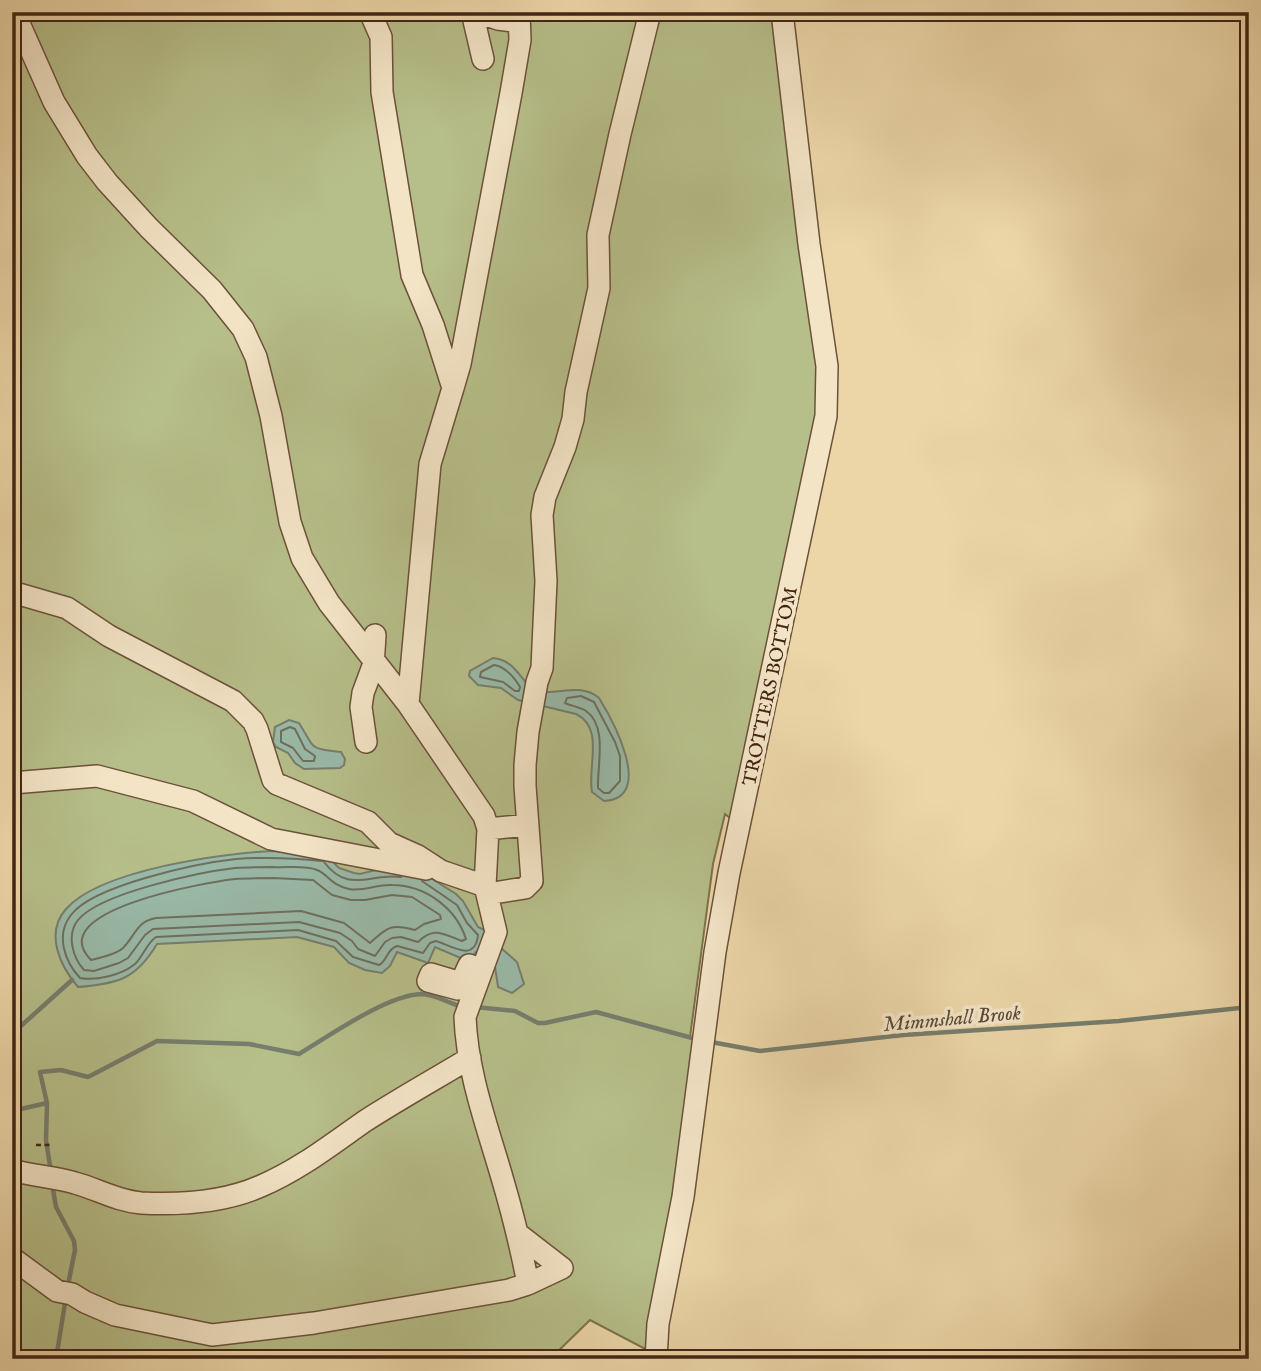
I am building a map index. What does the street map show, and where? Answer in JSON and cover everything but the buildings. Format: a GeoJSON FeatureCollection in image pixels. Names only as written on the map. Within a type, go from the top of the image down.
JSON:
{"type":"FeatureCollection","features":[{"type":"Feature","properties":{"kind":"street"},"geometry":{"type":"LineString","coordinates":[[14,12],[54,102],[87,156],[149,228],[212,290],[243,329],[256,357],[268,404],[290,522],[302,558],[329,603],[408,704],[484,816],[488,829],[486,890],[496,932],[466,999],[470,1058],[518,1234],[528,1284]]}},
{"type":"Feature","properties":{"kind":"street"},"geometry":{"type":"LineString","coordinates":[[370,12],[381,37],[382,92],[412,275],[433,325],[453,388]]}},
{"type":"Feature","properties":{"kind":"street"},"geometry":{"type":"LineString","coordinates":[[472,12],[483,59]]}},
{"type":"Feature","properties":{"kind":"street"},"geometry":{"type":"LineString","coordinates":[[408,704],[430,464],[460,364],[520,40],[519,17],[498,19],[478,12]]}},
{"type":"Feature","properties":{"kind":"street"},"geometry":{"type":"LineString","coordinates":[[12,783],[97,776],[193,801],[271,839],[441,872],[486,890],[525,888],[533,881],[526,765],[527,732],[542,668],[547,582],[542,515],[545,497],[573,419],[598,288],[598,235],[650,12]]}},
{"type":"Feature","properties":{"kind":"street","name":"TROTTERS BOTTOM"},"geometry":{"type":"LineString","coordinates":[[656,1359],[661,1312],[683,1197],[702,1040],[729,873],[826,416],[827,366],[809,244],[782,12]]}},
{"type":"Feature","properties":{"kind":"street"},"geometry":{"type":"LineString","coordinates":[[12,593],[67,608],[109,636],[233,701],[253,721],[273,780],[277,784],[368,822],[389,843],[418,856],[441,872]]}},
{"type":"Feature","properties":{"kind":"street"},"geometry":{"type":"LineString","coordinates":[[366,742],[361,706],[373,660],[375,635]]}},
{"type":"Feature","properties":{"kind":"street"},"geometry":{"type":"LineString","coordinates":[[488,829],[528,825]]}},
{"type":"Feature","properties":{"kind":"street"},"geometry":{"type":"LineString","coordinates":[[12,1170],[74,1182],[124,1201],[203,1201],[226,1197],[260,1187],[275,1179],[470,1058]]}},
{"type":"Feature","properties":{"kind":"street"},"geometry":{"type":"LineString","coordinates":[[12,1258],[65,1293],[115,1315],[212,1335],[314,1323],[472,1297],[528,1284],[562,1268],[518,1234]]}},
{"type":"Feature","properties":{"kind":"path"},"geometry":{"type":"LineString","coordinates":[[36,1145],[52,1145]]}},
{"type":"Feature","properties":{"kind":"green space"},"geometry":{"type":"Polygon","coordinates":[[[12,12],[771,12],[821,394],[731,819],[725,814],[713,864],[690,1037],[696,1040],[649,1351],[590,1320],[550,1359],[12,1359],[12,12]]]}},
{"type":"Feature","properties":{"kind":"water"},"geometry":{"type":"Polygon","coordinates":[[[493,658],[509,664],[535,690],[586,691],[599,698],[613,723],[626,756],[629,773],[627,787],[619,797],[604,801],[592,792],[592,738],[585,720],[576,714],[518,700],[501,688],[478,685],[469,676],[470,671],[493,658]]]}},
{"type":"Feature","properties":{"kind":"water"},"geometry":{"type":"Polygon","coordinates":[[[289,720],[299,723],[317,748],[341,752],[345,759],[344,765],[340,768],[304,769],[295,763],[288,753],[276,747],[273,742],[275,727],[289,720]]]}},
{"type":"Feature","properties":{"kind":"water"},"geometry":{"type":"Polygon","coordinates":[[[273,851],[333,862],[339,868],[360,874],[376,870],[421,872],[463,901],[478,927],[488,932],[483,945],[469,959],[435,947],[428,963],[397,952],[390,966],[382,973],[349,963],[334,947],[297,937],[157,944],[141,965],[125,978],[92,986],[78,987],[66,970],[57,950],[56,929],[66,909],[83,895],[133,874],[164,866],[224,855],[273,851]]]}},
{"type":"Feature","properties":{"kind":"water"},"geometry":{"type":"Polygon","coordinates":[[[501,948],[517,962],[524,984],[512,993],[498,987],[494,960],[501,948]]]}},
{"type":"Feature","properties":{"kind":"waterway"},"geometry":{"type":"LineString","coordinates":[[12,1034],[72,980]]}},
{"type":"Feature","properties":{"kind":"waterway"},"geometry":{"type":"LineString","coordinates":[[51,1172],[46,1140],[47,1103],[40,1072],[61,1070],[88,1077],[157,1041],[249,1044],[299,1054],[358,1018],[407,996],[427,994],[463,1007]]}},
{"type":"Feature","properties":{"kind":"waterway"},"geometry":{"type":"LineString","coordinates":[[475,1007],[515,1011],[538,1023],[596,1012],[696,1039]]}},
{"type":"Feature","properties":{"kind":"waterway","name":"Mimmshall Brook"},"geometry":{"type":"LineString","coordinates":[[711,1042],[760,1051],[903,1035],[1119,1021],[1249,1007]]}},
{"type":"Feature","properties":{"kind":"waterway"},"geometry":{"type":"LineString","coordinates":[[12,1111],[47,1103]]}},
{"type":"Feature","properties":{"kind":"waterway"},"geometry":{"type":"LineString","coordinates":[[52,1184],[56,1207],[74,1241],[75,1250],[68,1285]]}},
{"type":"Feature","properties":{"kind":"waterway"},"geometry":{"type":"LineString","coordinates":[[56,1359],[66,1297]]}}]}
